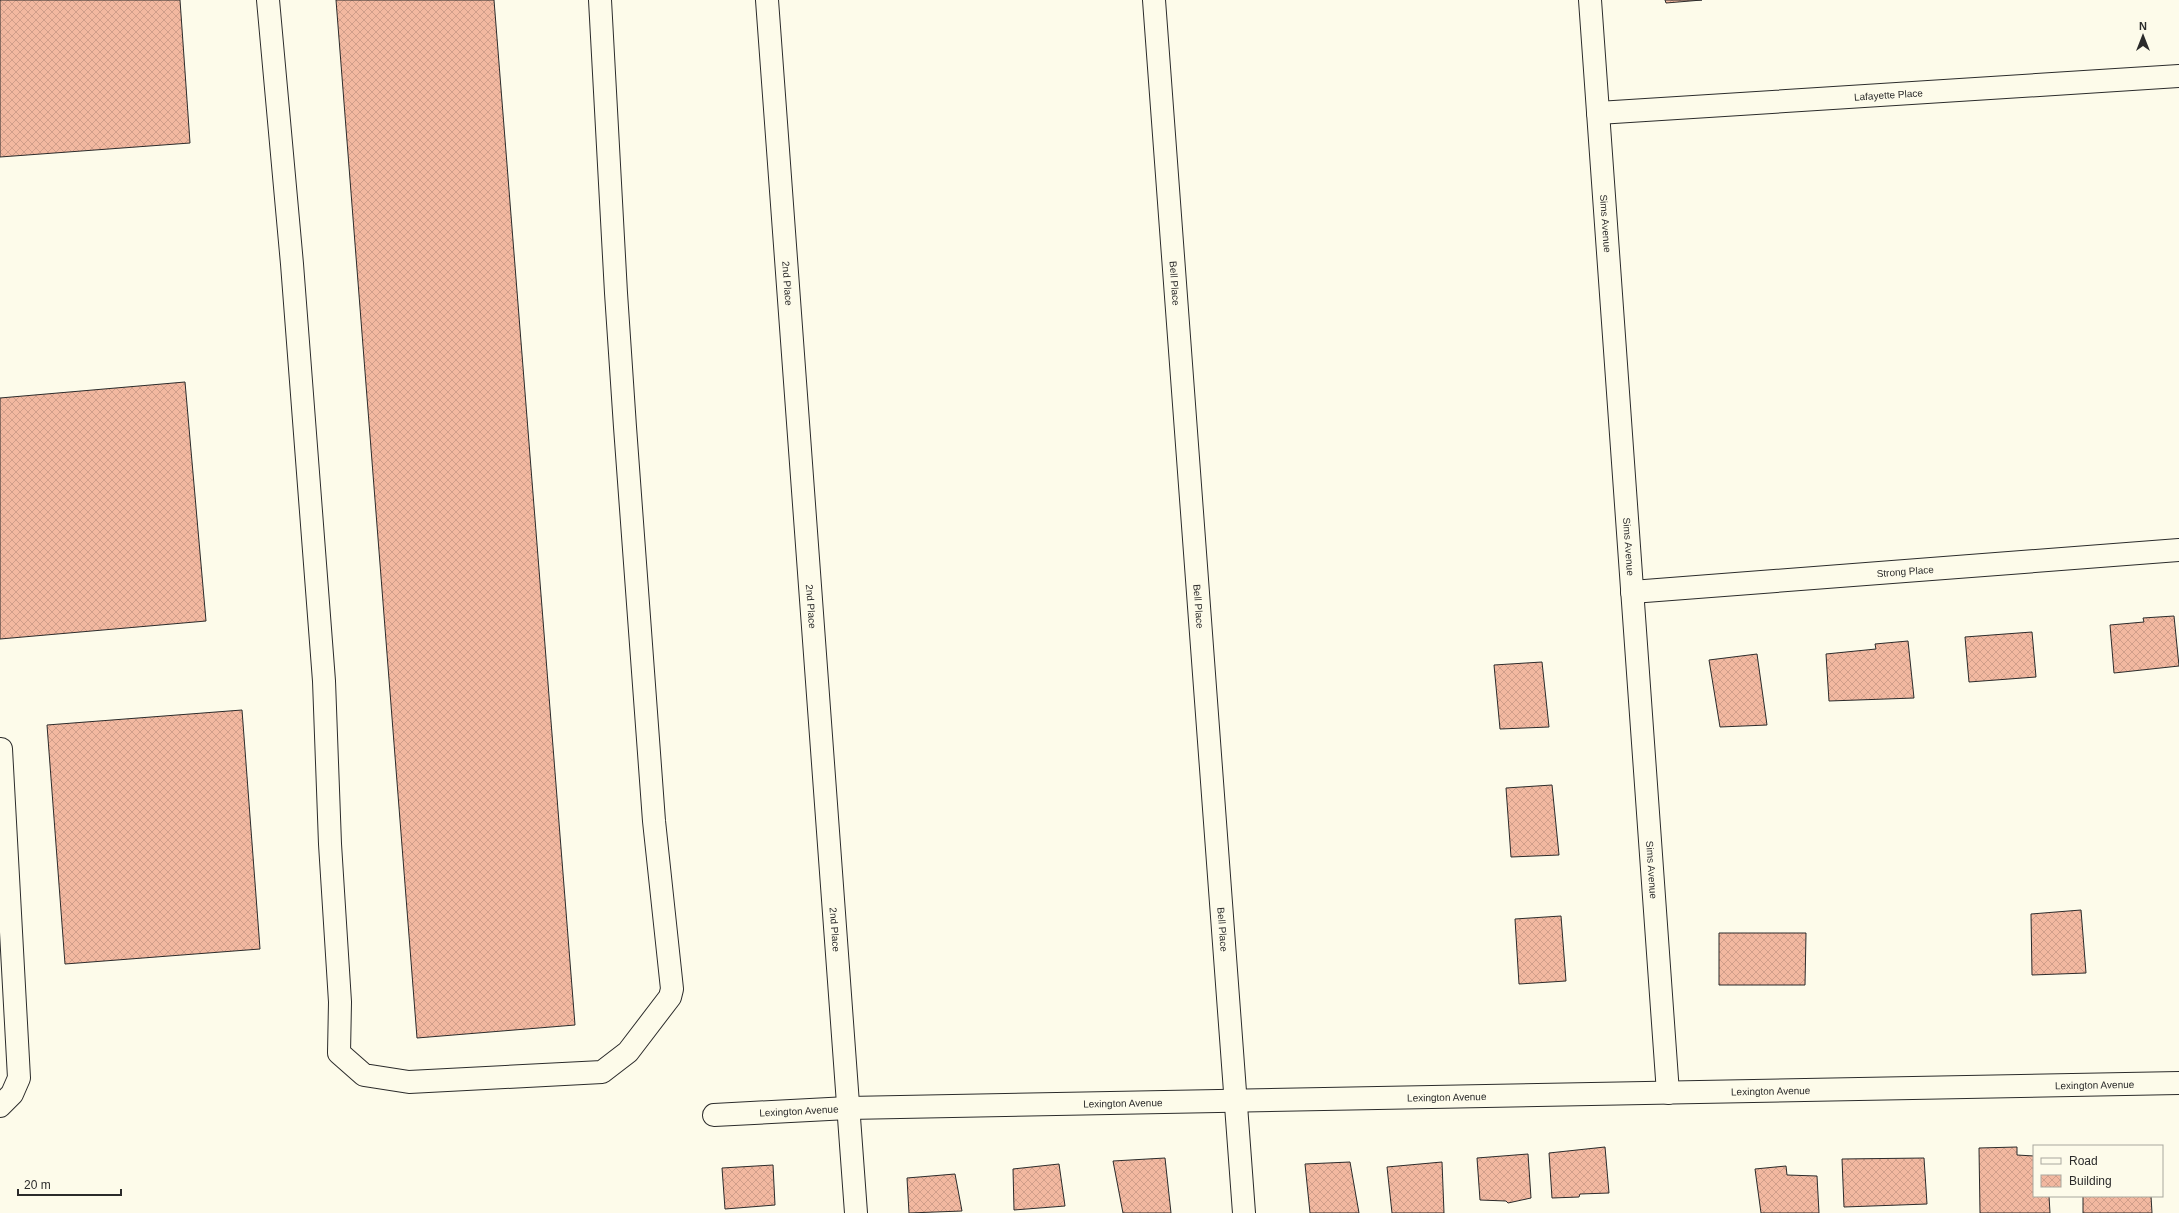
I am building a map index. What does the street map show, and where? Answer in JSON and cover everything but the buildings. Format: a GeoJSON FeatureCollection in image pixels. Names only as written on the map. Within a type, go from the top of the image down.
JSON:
{"type":"FeatureCollection","features":[{"type":"Feature","properties":{"kind":"street"},"geometry":{"type":"LineString","coordinates":[[268,0],[291,256],[324,681],[330,844],[340,1002],[339,1053],[364,1075],[409,1082],[602,1072],[628,1052],[670,997],[672,989],[654,821],[625,427],[600,0]]}},
{"type":"Feature","properties":{"kind":"street","name":"2nd Place"},"geometry":{"type":"LineString","coordinates":[[767,0],[856,1213]]}},
{"type":"Feature","properties":{"kind":"street","name":"Bell Place"},"geometry":{"type":"LineString","coordinates":[[1154,0],[1244,1213]]}},
{"type":"Feature","properties":{"kind":"street","name":"Sims Avenue"},"geometry":{"type":"LineString","coordinates":[[1590,0],[1668,1092]]}},
{"type":"Feature","properties":{"kind":"street","name":"Lafayette Place"},"geometry":{"type":"LineString","coordinates":[[1598,113],[2179,76]]}},
{"type":"Feature","properties":{"kind":"street","name":"Strong Place"},"geometry":{"type":"LineString","coordinates":[[1632,592],[2179,550]]}},
{"type":"Feature","properties":{"kind":"street"},"geometry":{"type":"LineString","coordinates":[[0,749],[19,1078],[12,1094],[0,1106]]}},
{"type":"Feature","properties":{"kind":"street","name":"Lexington Avenue"},"geometry":{"type":"LineString","coordinates":[[714,1115],[848,1108],[2179,1083]]}}]}
